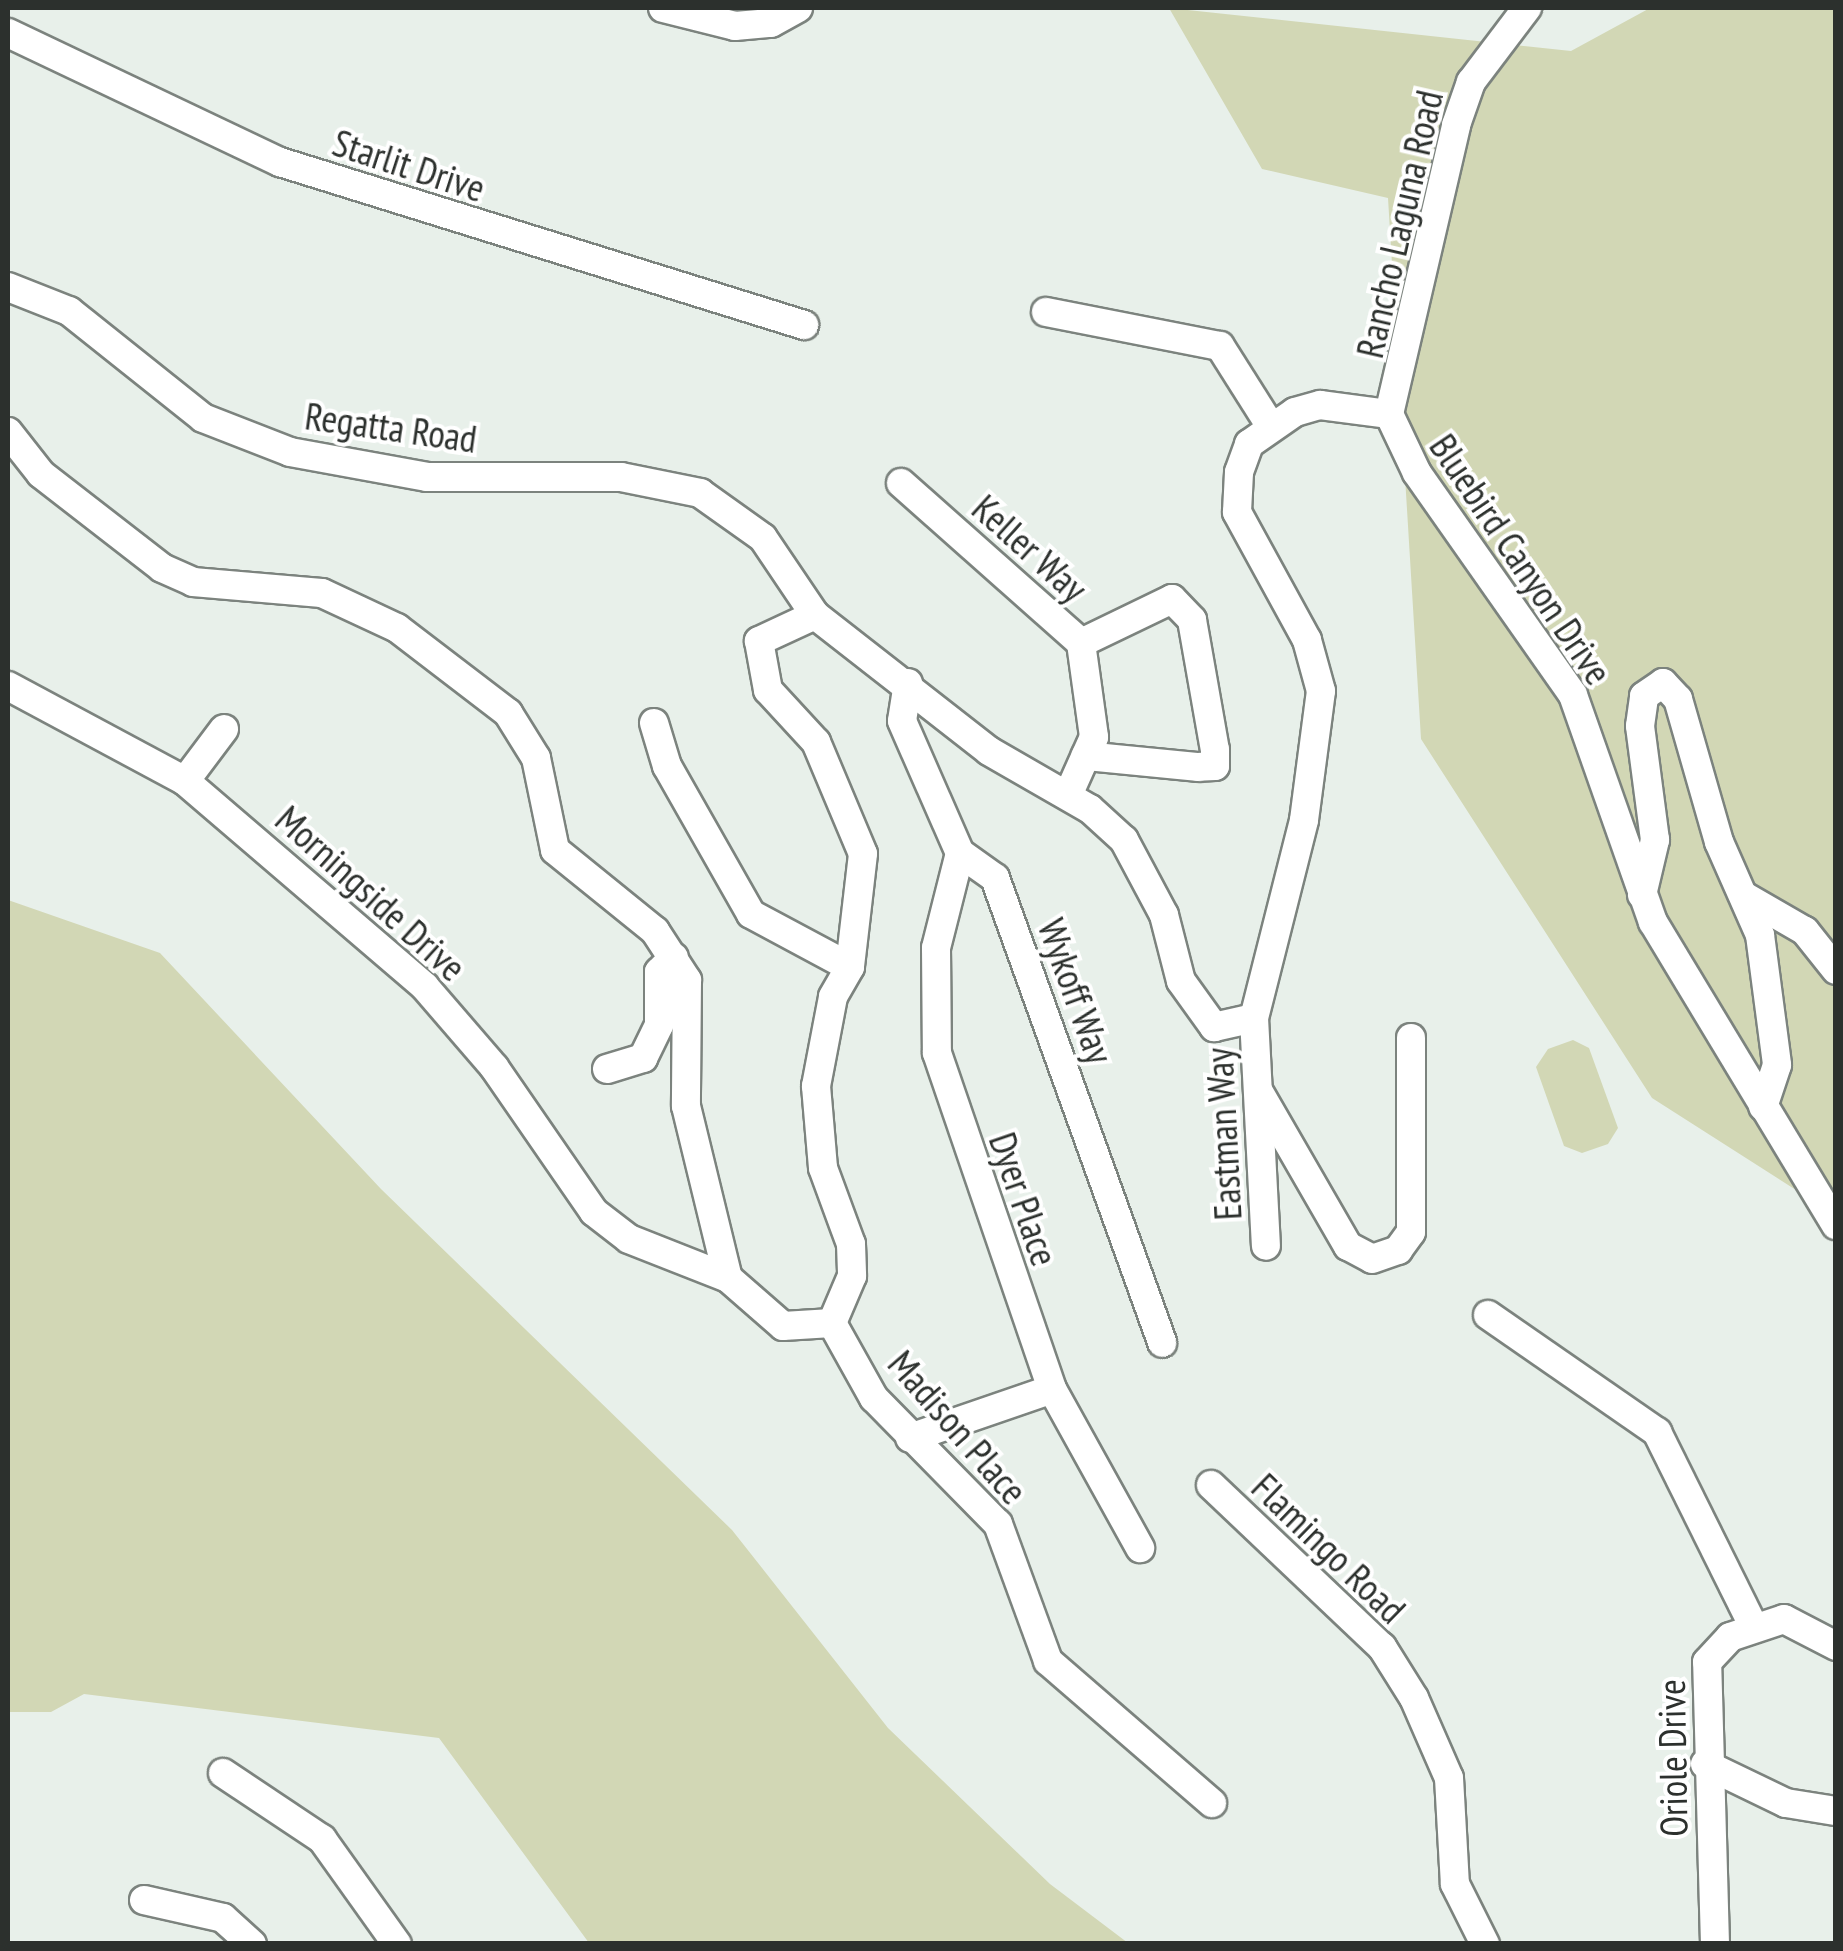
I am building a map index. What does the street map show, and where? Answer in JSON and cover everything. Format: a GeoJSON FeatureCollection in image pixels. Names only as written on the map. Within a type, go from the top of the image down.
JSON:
{"type":"FeatureCollection","features":[{"type":"Feature","properties":{"kind":"street"},"geometry":{"type":"LineString","coordinates":[[662,8],[735,26],[771,23],[798,8]]}},
{"type":"Feature","properties":{"kind":"street","name":"Rancho Laguna Road"},"geometry":{"type":"LineString","coordinates":[[1389,414],[1456,125],[1471,82],[1526,8]]}},
{"type":"Feature","properties":{"kind":"street","name":"Starlit Drive"},"geometry":{"type":"LineString","coordinates":[[8,32],[280,162],[804,325]]}},
{"type":"Feature","properties":{"kind":"street","name":"Regatta Road"},"geometry":{"type":"LineString","coordinates":[[8,288],[69,311],[203,418],[290,452],[427,477],[622,476],[700,493],[764,538],[815,615]]}},
{"type":"Feature","properties":{"kind":"street"},"geometry":{"type":"LineString","coordinates":[[8,432],[41,474],[162,568],[193,582],[289,585],[334,598],[397,628],[508,714],[536,758],[555,850],[674,957],[687,980],[694,1158],[728,1278],[783,1326],[832,1323],[852,1276],[851,1244],[823,1168],[816,1086],[833,996],[850,966],[863,854],[816,742],[768,690],[759,641],[815,615],[908,683],[990,751],[1068,795],[1124,840],[1150,880],[1181,981],[1214,1027],[1254,1018],[1304,820],[1322,691],[1307,640],[1237,512],[1249,444],[1270,425],[1220,346],[1046,312]]}},
{"type":"Feature","properties":{"kind":"street","name":"Bluebird Canyon Drive"},"geometry":{"type":"LineString","coordinates":[[1270,425],[1320,405],[1389,414],[1417,473],[1573,695],[1642,895],[1762,1107],[1836,1225]]}},
{"type":"Feature","properties":{"kind":"street","name":"Keller Way"},"geometry":{"type":"LineString","coordinates":[[901,483],[1081,643],[1094,737],[1068,795]]}},
{"type":"Feature","properties":{"kind":"street"},"geometry":{"type":"LineString","coordinates":[[1081,643],[1172,599],[1192,620],[1215,766],[1086,756]]}},
{"type":"Feature","properties":{"kind":"street","name":"Wykoff Way"},"geometry":{"type":"LineString","coordinates":[[908,683],[902,722],[960,852],[995,878],[1162,1343]]}},
{"type":"Feature","properties":{"kind":"street"},"geometry":{"type":"LineString","coordinates":[[1642,895],[1655,840],[1640,726],[1644,696],[1663,683],[1678,699],[1719,842],[1746,897],[1773,992],[1776,1065],[1762,1107]]}},
{"type":"Feature","properties":{"kind":"street","name":"Morningside Drive"},"geometry":{"type":"LineString","coordinates":[[8,686],[185,781],[425,987],[494,1067],[594,1212],[629,1239],[728,1278]]}},
{"type":"Feature","properties":{"kind":"street"},"geometry":{"type":"LineString","coordinates":[[654,723],[667,766],[750,914],[850,966]]}},
{"type":"Feature","properties":{"kind":"street"},"geometry":{"type":"LineString","coordinates":[[185,781],[224,729]]}},
{"type":"Feature","properties":{"kind":"street","name":"Dyer Place"},"geometry":{"type":"LineString","coordinates":[[960,852],[936,948],[930,1021],[1052,1388],[1140,1548]]}},
{"type":"Feature","properties":{"kind":"street"},"geometry":{"type":"LineString","coordinates":[[1746,897],[1805,930],[1836,970]]}},
{"type":"Feature","properties":{"kind":"street"},"geometry":{"type":"LineString","coordinates":[[607,1069],[643,1058],[659,1025],[659,972],[674,957]]}},
{"type":"Feature","properties":{"kind":"street","name":"Eastman Way"},"geometry":{"type":"LineString","coordinates":[[1254,1018],[1266,1246]]}},
{"type":"Feature","properties":{"kind":"street"},"geometry":{"type":"LineString","coordinates":[[1259,1092],[1348,1246],[1372,1259],[1398,1250],[1410,1232],[1411,1038]]}},
{"type":"Feature","properties":{"kind":"street"},"geometry":{"type":"LineString","coordinates":[[1488,1315],[1657,1432],[1753,1625],[1784,1619],[1836,1646]]}},
{"type":"Feature","properties":{"kind":"street","name":"Madison Place"},"geometry":{"type":"LineString","coordinates":[[832,1323],[874,1398],[998,1524],[1048,1662],[1212,1803]]}},
{"type":"Feature","properties":{"kind":"street"},"geometry":{"type":"LineString","coordinates":[[910,1438],[1052,1388]]}},
{"type":"Feature","properties":{"kind":"street","name":"Flamingo Road"},"geometry":{"type":"LineString","coordinates":[[1212,1485],[1382,1647],[1414,1698],[1449,1778],[1454,1884],[1486,1944]]}},
{"type":"Feature","properties":{"kind":"street","name":"Oriole Drive"},"geometry":{"type":"LineString","coordinates":[[1715,1944],[1705,1764],[1707,1662],[1753,1625]]}},
{"type":"Feature","properties":{"kind":"street"},"geometry":{"type":"LineString","coordinates":[[1705,1764],[1786,1803],[1836,1812]]}},
{"type":"Feature","properties":{"kind":"street"},"geometry":{"type":"LineString","coordinates":[[223,1772],[322,1839],[397,1944]]}},
{"type":"Feature","properties":{"kind":"street"},"geometry":{"type":"LineString","coordinates":[[144,1900],[223,1918],[252,1944]]}},
{"type":"Feature","properties":{"kind":"green space"},"geometry":{"type":"Polygon","coordinates":[[[1169,8],[1571,51],[1650,8],[1835,8],[1835,1215],[1652,1098],[1421,739],[1388,198],[1262,169],[1169,8]]]}},
{"type":"Feature","properties":{"kind":"green space"},"geometry":{"type":"Polygon","coordinates":[[[8,900],[160,953],[381,1189],[732,1530],[888,1728],[1050,1884],[1128,1943],[589,1943],[439,1738],[84,1694],[51,1712],[8,1712],[8,900]]]}},
{"type":"Feature","properties":{"kind":"green space"},"geometry":{"type":"Polygon","coordinates":[[[1573,1040],[1589,1048],[1618,1128],[1608,1144],[1582,1153],[1564,1146],[1536,1067],[1548,1049],[1573,1040]]]}}]}
